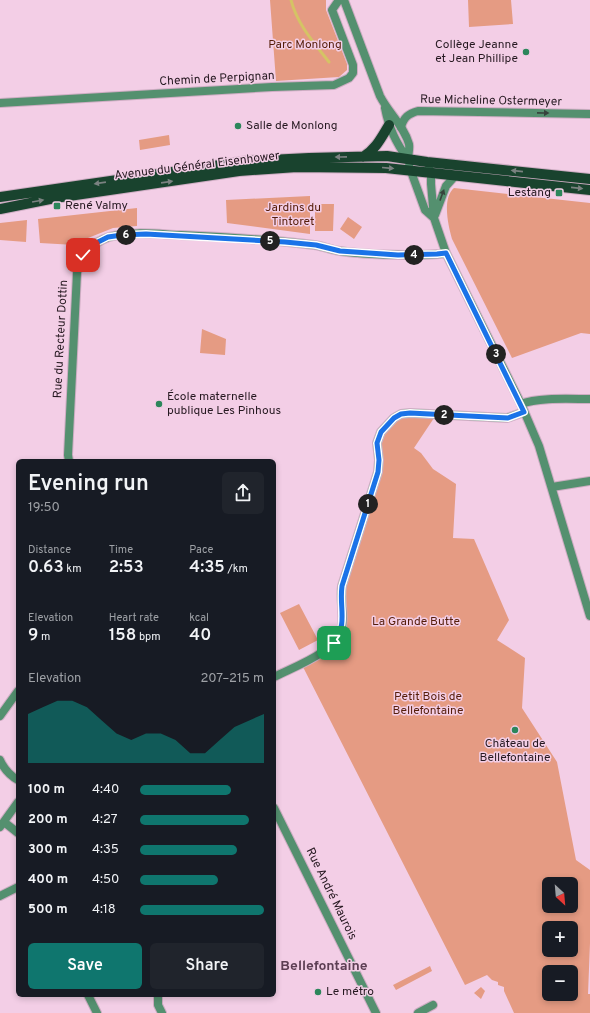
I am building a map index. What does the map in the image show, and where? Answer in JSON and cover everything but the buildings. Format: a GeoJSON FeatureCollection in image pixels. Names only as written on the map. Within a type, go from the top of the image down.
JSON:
{"type":"FeatureCollection","features":[{"type":"Feature","properties":{"kind":"main road"},"geometry":{"type":"LineString","coordinates":[[363,157],[375,148],[389,125]]}},
{"type":"Feature","properties":{"kind":"main road","name":"Avenue du Général Eisenhower"},"geometry":{"type":"LineString","coordinates":[[0,198],[248,161],[309,158],[387,156],[408,160],[590,179]]}},
{"type":"Feature","properties":{"kind":"main road","name":"Avenue du Général Eisenhower"},"geometry":{"type":"LineString","coordinates":[[0,209],[55,198],[239,171],[297,167],[382,167],[590,190]]}},
{"type":"Feature","properties":{"kind":"street","name":"Chemin de Perpignan"},"geometry":{"type":"LineString","coordinates":[[0,103],[272,87],[334,85],[349,78],[353,73],[353,65],[332,10],[339,0]]}},
{"type":"Feature","properties":{"kind":"street"},"geometry":{"type":"LineString","coordinates":[[344,0],[385,106],[389,125],[396,141],[408,160]]}},
{"type":"Feature","properties":{"kind":"street"},"geometry":{"type":"LineString","coordinates":[[385,106],[401,127],[409,146],[408,160],[410,170],[425,210],[434,218]]}},
{"type":"Feature","properties":{"kind":"street","name":"Rue Micheline Ostermeyer"},"geometry":{"type":"LineString","coordinates":[[401,127],[404,118],[411,113],[418,111],[590,114]]}},
{"type":"Feature","properties":{"kind":"street"},"geometry":{"type":"LineString","coordinates":[[427,162],[431,173],[434,218],[446,253],[523,408],[542,452],[590,616]]}},
{"type":"Feature","properties":{"kind":"street"},"geometry":{"type":"LineString","coordinates":[[434,218],[446,186],[455,176]]}},
{"type":"Feature","properties":{"kind":"street","name":"Rue du Recteur Dottin"},"geometry":{"type":"LineString","coordinates":[[69,459],[77,273],[79,263],[83,255],[94,244],[108,237],[146,234],[285,242],[316,245],[340,251],[391,255],[446,253]]}},
{"type":"Feature","properties":{"kind":"street"},"geometry":{"type":"LineString","coordinates":[[276,676],[326,650],[339,636],[342,621],[342,586],[378,472],[379,460],[377,443],[381,432],[390,423],[401,414],[508,418],[532,400],[590,399]]}},
{"type":"Feature","properties":{"kind":"street"},"geometry":{"type":"LineString","coordinates":[[552,487],[590,481]]}},
{"type":"Feature","properties":{"kind":"street"},"geometry":{"type":"LineString","coordinates":[[0,716],[16,694]]}},
{"type":"Feature","properties":{"kind":"street"},"geometry":{"type":"LineString","coordinates":[[0,760],[10,776],[16,779]]}},
{"type":"Feature","properties":{"kind":"street"},"geometry":{"type":"LineString","coordinates":[[16,805],[2,825],[16,832]]}},
{"type":"Feature","properties":{"kind":"street","name":"Rue André Maurois"},"geometry":{"type":"LineString","coordinates":[[276,812],[376,1013]]}},
{"type":"Feature","properties":{"kind":"street"},"geometry":{"type":"LineString","coordinates":[[0,896],[16,888]]}},
{"type":"Feature","properties":{"kind":"street"},"geometry":{"type":"LineString","coordinates":[[89,997],[97,1013]]}},
{"type":"Feature","properties":{"kind":"street"},"geometry":{"type":"LineString","coordinates":[[158,997],[158,1005],[162,1013]]}},
{"type":"Feature","properties":{"kind":"street"},"geometry":{"type":"LineString","coordinates":[[418,1013],[433,1005]]}},
{"type":"Feature","properties":{"kind":"green space","name":"Parc Monlong"},"geometry":{"type":"Polygon","coordinates":[[[270,0],[326,0],[326,10],[347,64],[347,70],[339,77],[276,81],[270,0]]]}},
{"type":"Feature","properties":{"kind":"green space"},"geometry":{"type":"Polygon","coordinates":[[[468,0],[511,0],[513,24],[469,27],[468,0]]]}},
{"type":"Feature","properties":{"kind":"green space"},"geometry":{"type":"Polygon","coordinates":[[[169,135],[170,145],[140,150],[139,140],[169,135]]]}},
{"type":"Feature","properties":{"kind":"green space"},"geometry":{"type":"Polygon","coordinates":[[[454,188],[590,203],[590,334],[581,333],[512,358],[452,239],[449,227],[447,205],[450,192],[454,188]]]}},
{"type":"Feature","properties":{"kind":"green space","name":"Jardins du Tintoret"},"geometry":{"type":"Polygon","coordinates":[[[310,196],[310,234],[227,223],[226,200],[310,196]]]}},
{"type":"Feature","properties":{"kind":"green space"},"geometry":{"type":"Polygon","coordinates":[[[315,204],[334,204],[333,231],[315,231],[315,204]]]}},
{"type":"Feature","properties":{"kind":"green space"},"geometry":{"type":"Polygon","coordinates":[[[137,208],[137,226],[113,228],[75,245],[40,243],[38,219],[137,208]]]}},
{"type":"Feature","properties":{"kind":"green space"},"geometry":{"type":"Polygon","coordinates":[[[348,217],[362,227],[354,239],[340,229],[348,217]]]}},
{"type":"Feature","properties":{"kind":"green space"},"geometry":{"type":"Polygon","coordinates":[[[27,220],[26,242],[0,240],[0,223],[27,220]]]}},
{"type":"Feature","properties":{"kind":"green space"},"geometry":{"type":"Polygon","coordinates":[[[202,329],[226,339],[225,355],[200,353],[202,329]]]}},
{"type":"Feature","properties":{"kind":"green space","name":"Petit Bois de Bellefontaine"},"geometry":{"type":"Polygon","coordinates":[[[402,416],[434,418],[414,448],[421,453],[433,469],[456,484],[453,538],[474,539],[509,620],[497,640],[525,658],[522,708],[557,762],[576,860],[590,870],[588,994],[590,994],[590,1013],[514,1013],[504,991],[504,987],[498,985],[498,982],[492,980],[487,975],[465,985],[302,665],[337,642],[347,576],[383,467],[380,444],[383,434],[402,416]]]}},
{"type":"Feature","properties":{"kind":"green space"},"geometry":{"type":"Polygon","coordinates":[[[299,604],[318,640],[299,650],[280,613],[299,604]]]}},
{"type":"Feature","properties":{"kind":"green space"},"geometry":{"type":"Polygon","coordinates":[[[430,966],[432,971],[396,990],[393,985],[430,966]]]}},
{"type":"Feature","properties":{"kind":"green space"},"geometry":{"type":"Polygon","coordinates":[[[481,987],[485,991],[481,999],[474,993],[481,987]]]}},
{"type":"Feature","properties":{"kind":"waterway"},"geometry":{"type":"LineString","coordinates":[[291,0],[297,17],[329,62]]}},
{"type":"Feature","properties":{"kind":"place","name":"Collège Jeanne et Jean Phillipe"},"geometry":{"type":"Point","coordinates":[526,52]}},
{"type":"Feature","properties":{"kind":"place","name":"Salle de Monlong"},"geometry":{"type":"Point","coordinates":[238,126]}},
{"type":"Feature","properties":{"kind":"place","name":"Lestang"},"geometry":{"type":"Point","coordinates":[559,193]}},
{"type":"Feature","properties":{"kind":"place","name":"René Valmy"},"geometry":{"type":"Point","coordinates":[57,206]}},
{"type":"Feature","properties":{"kind":"place","name":"École maternelle publique Les Pinhous"},"geometry":{"type":"Point","coordinates":[159,404]}},
{"type":"Feature","properties":{"kind":"place","name":"Château de Bellefontaine"},"geometry":{"type":"Point","coordinates":[515,730]}},
{"type":"Feature","properties":{"kind":"place","name":"Le métro"},"geometry":{"type":"Point","coordinates":[318,992]}},
{"type":"Feature","properties":{"kind":"district","name":"Bellefontaine"},"geometry":{"type":"Point","coordinates":[324,966]}},
{"type":"Feature","properties":{"kind":"route"},"geometry":{"type":"LineString","coordinates":[[83,255],[94,244],[108,237],[140,234],[202,236],[285,242],[316,245],[340,251],[398,255],[446,253],[524,412],[508,418],[410,413],[401,414],[394,418],[381,432],[377,443],[379,460],[378,472],[342,586],[342,628],[334,643]]}},
{"type":"Feature","properties":{"kind":"park label","name":"La Grande Butte"},"geometry":{"type":"Point","coordinates":[416,622]}}]}
